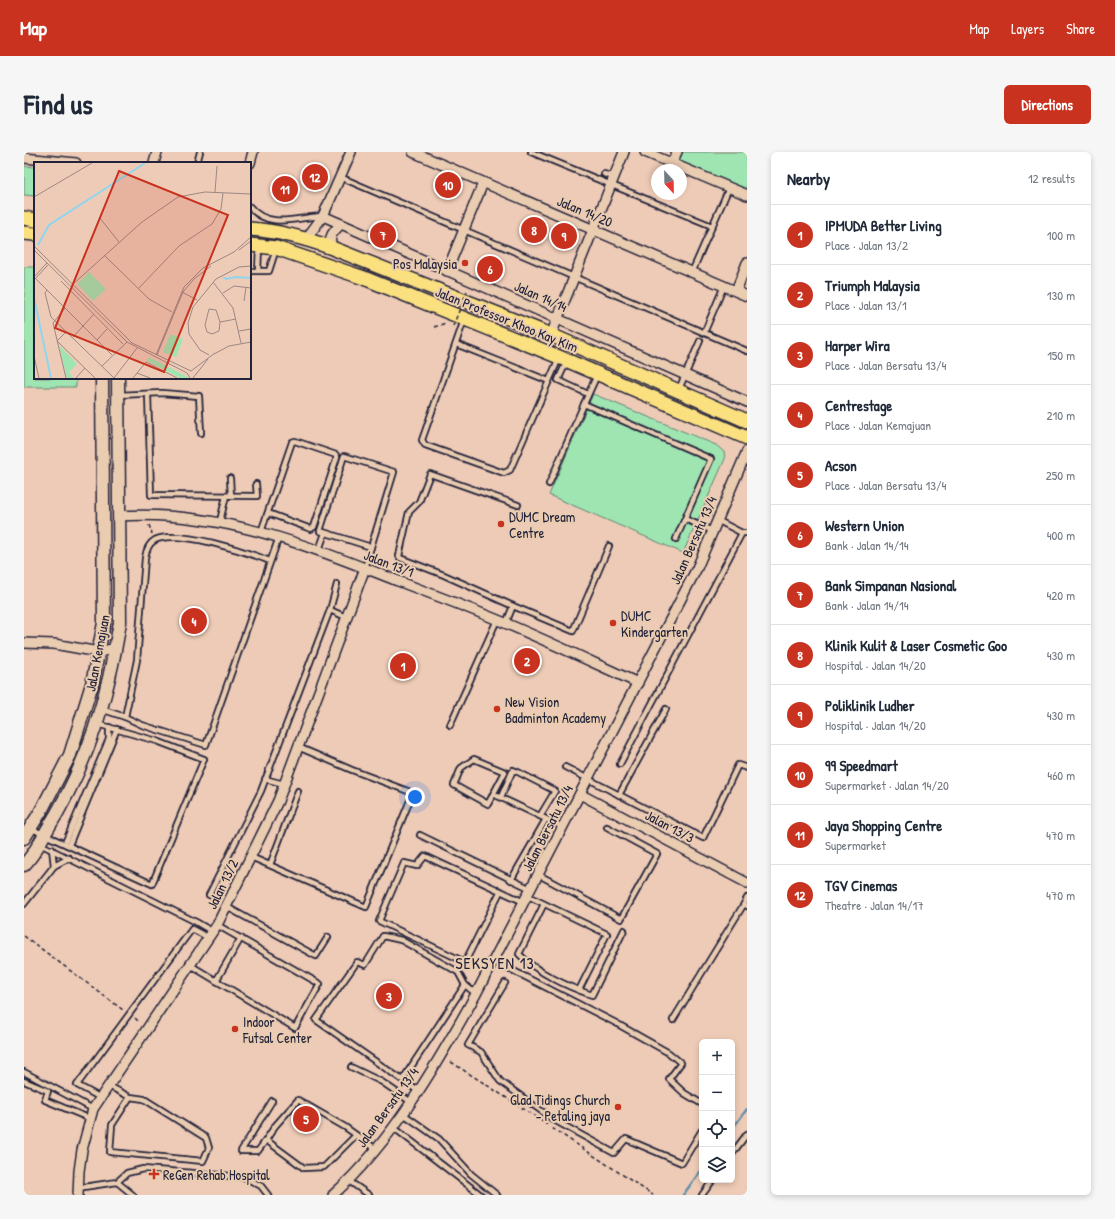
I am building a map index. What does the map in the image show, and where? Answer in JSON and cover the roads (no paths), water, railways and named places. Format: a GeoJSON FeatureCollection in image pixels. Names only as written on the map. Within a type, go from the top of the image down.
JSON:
{"type":"FeatureCollection","features":[{"type":"Feature","properties":{"kind":"main road"},"geometry":{"type":"LineString","coordinates":[[24,216],[34,220]]}},
{"type":"Feature","properties":{"kind":"main road","name":"Jalan Professor Khoo Kay Kim"},"geometry":{"type":"LineString","coordinates":[[251,229],[277,232],[306,239],[332,248],[552,335],[747,421]]}},
{"type":"Feature","properties":{"kind":"main road"},"geometry":{"type":"LineString","coordinates":[[24,233],[34,234]]}},
{"type":"Feature","properties":{"kind":"main road","name":"Jalan Professor Khoo Kay Kim"},"geometry":{"type":"LineString","coordinates":[[255,246],[276,248],[364,278],[597,373],[747,438]]}},
{"type":"Feature","properties":{"kind":"main road","name":"Jalan Kemajuan"},"geometry":{"type":"LineString","coordinates":[[27,833],[41,811],[70,754],[92,684],[104,623],[102,379]]}},
{"type":"Feature","properties":{"kind":"main road","name":"Jalan Kemajuan"},"geometry":{"type":"LineString","coordinates":[[24,865],[56,816],[85,758],[101,709],[116,648],[120,622],[118,379]]}},
{"type":"Feature","properties":{"kind":"street"},"geometry":{"type":"LineString","coordinates":[[250,162],[253,152]]}},
{"type":"Feature","properties":{"kind":"street"},"geometry":{"type":"LineString","coordinates":[[306,239],[323,216],[351,152]]}},
{"type":"Feature","properties":{"kind":"street","name":"Jalan 14/20"},"geometry":{"type":"LineString","coordinates":[[413,152],[747,296]]}},
{"type":"Feature","properties":{"kind":"street"},"geometry":{"type":"LineString","coordinates":[[552,335],[624,152]]}},
{"type":"Feature","properties":{"kind":"street"},"geometry":{"type":"LineString","coordinates":[[645,152],[747,195]]}},
{"type":"Feature","properties":{"kind":"street"},"geometry":{"type":"LineString","coordinates":[[672,163],[677,152]]}},
{"type":"Feature","properties":{"kind":"street"},"geometry":{"type":"LineString","coordinates":[[24,158],[66,162]]}},
{"type":"Feature","properties":{"kind":"street"},"geometry":{"type":"LineString","coordinates":[[447,271],[483,183]]}},
{"type":"Feature","properties":{"kind":"street","name":"Jalan 14/14"},"geometry":{"type":"LineString","coordinates":[[323,216],[747,402]]}},
{"type":"Feature","properties":{"kind":"street"},"geometry":{"type":"LineString","coordinates":[[332,248],[330,241],[331,235],[341,224]]}},
{"type":"Feature","properties":{"kind":"street"},"geometry":{"type":"LineString","coordinates":[[736,291],[747,263]]}},
{"type":"Feature","properties":{"kind":"street","name":"Jalan Bersatu 13/4"},"geometry":{"type":"LineString","coordinates":[[333,1195],[349,1181],[376,1149],[411,1102],[448,1043],[476,994],[697,568],[747,451]]}},
{"type":"Feature","properties":{"kind":"street","name":"Jalan 13/1"},"geometry":{"type":"LineString","coordinates":[[118,516],[164,515],[220,521],[320,550],[501,622],[638,682]]}},
{"type":"Feature","properties":{"kind":"street","name":"Jalan 13/2"},"geometry":{"type":"LineString","coordinates":[[77,1192],[82,1150],[93,1109],[213,932],[227,907],[284,784],[365,568]]}},
{"type":"Feature","properties":{"kind":"street"},"geometry":{"type":"LineString","coordinates":[[24,643],[54,644],[99,652],[116,648]]}},
{"type":"Feature","properties":{"kind":"street","name":"Jalan 13/3"},"geometry":{"type":"LineString","coordinates":[[580,794],[747,884]]}},
{"type":"Feature","properties":{"kind":"lane"},"geometry":{"type":"LineString","coordinates":[[197,162],[200,152]]}},
{"type":"Feature","properties":{"kind":"lane"},"geometry":{"type":"LineString","coordinates":[[531,152],[613,181],[712,226]]}},
{"type":"Feature","properties":{"kind":"lane"},"geometry":{"type":"LineString","coordinates":[[604,174],[613,181]]}},
{"type":"Feature","properties":{"kind":"lane"},"geometry":{"type":"LineString","coordinates":[[340,177],[747,351]]}},
{"type":"Feature","properties":{"kind":"lane"},"geometry":{"type":"LineString","coordinates":[[692,272],[729,188]]}},
{"type":"Feature","properties":{"kind":"lane"},"geometry":{"type":"LineString","coordinates":[[251,209],[264,217],[275,220],[295,221],[309,217],[323,216]]}},
{"type":"Feature","properties":{"kind":"lane"},"geometry":{"type":"LineString","coordinates":[[255,246],[258,271]]}},
{"type":"Feature","properties":{"kind":"lane"},"geometry":{"type":"LineString","coordinates":[[251,271],[269,271],[276,248]]}},
{"type":"Feature","properties":{"kind":"lane"},"geometry":{"type":"LineString","coordinates":[[704,332],[724,286]]}},
{"type":"Feature","properties":{"kind":"lane"},"geometry":{"type":"LineString","coordinates":[[465,318],[422,440],[425,445],[504,474],[507,473],[510,470],[549,381],[563,359]]}},
{"type":"Feature","properties":{"kind":"lane"},"geometry":{"type":"LineString","coordinates":[[678,391],[700,341]]}},
{"type":"Feature","properties":{"kind":"lane"},"geometry":{"type":"LineString","coordinates":[[456,344],[549,381]]}},
{"type":"Feature","properties":{"kind":"lane"},"geometry":{"type":"LineString","coordinates":[[563,359],[558,380],[588,394]]}},
{"type":"Feature","properties":{"kind":"lane"},"geometry":{"type":"LineString","coordinates":[[550,484],[597,373]]}},
{"type":"Feature","properties":{"kind":"lane"},"geometry":{"type":"LineString","coordinates":[[118,395],[162,393],[199,396],[201,433]]}},
{"type":"Feature","properties":{"kind":"lane"},"geometry":{"type":"LineString","coordinates":[[148,394],[151,495],[256,496],[256,484]]}},
{"type":"Feature","properties":{"kind":"lane"},"geometry":{"type":"LineString","coordinates":[[584,404],[711,459],[676,539]]}},
{"type":"Feature","properties":{"kind":"lane"},"geometry":{"type":"LineString","coordinates":[[261,532],[292,442],[295,441],[336,454],[337,457],[314,527],[311,529],[268,513]]}},
{"type":"Feature","properties":{"kind":"lane"},"geometry":{"type":"LineString","coordinates":[[365,568],[394,472],[344,456],[320,531],[371,547]]}},
{"type":"Feature","properties":{"kind":"lane"},"geometry":{"type":"LineString","coordinates":[[518,505],[430,474],[419,502],[409,512],[399,556],[400,558],[444,575],[513,606],[574,630],[609,546]]}},
{"type":"Feature","properties":{"kind":"lane"},"geometry":{"type":"LineString","coordinates":[[220,521],[228,496],[230,478]]}},
{"type":"Feature","properties":{"kind":"lane"},"geometry":{"type":"LineString","coordinates":[[685,519],[713,531]]}},
{"type":"Feature","properties":{"kind":"lane"},"geometry":{"type":"LineString","coordinates":[[620,764],[745,533],[718,520]]}},
{"type":"Feature","properties":{"kind":"lane"},"geometry":{"type":"LineString","coordinates":[[320,550],[325,533]]}},
{"type":"Feature","properties":{"kind":"lane"},"geometry":{"type":"LineString","coordinates":[[101,709],[142,725],[206,745],[279,537]]}},
{"type":"Feature","properties":{"kind":"lane"},"geometry":{"type":"LineString","coordinates":[[124,717],[137,660],[146,552],[155,541],[177,538],[205,542],[249,553],[270,561]]}},
{"type":"Feature","properties":{"kind":"lane"},"geometry":{"type":"LineString","coordinates":[[209,895],[242,831],[265,779],[330,610],[337,584]]}},
{"type":"Feature","properties":{"kind":"lane"},"geometry":{"type":"LineString","coordinates":[[450,725],[501,622],[513,606]]}},
{"type":"Feature","properties":{"kind":"lane"},"geometry":{"type":"LineString","coordinates":[[330,610],[346,617]]}},
{"type":"Feature","properties":{"kind":"lane"},"geometry":{"type":"LineString","coordinates":[[619,794],[666,709]]}},
{"type":"Feature","properties":{"kind":"lane"},"geometry":{"type":"LineString","coordinates":[[27,833],[42,839],[67,844],[152,884],[204,759],[158,741],[96,723]]}},
{"type":"Feature","properties":{"kind":"lane"},"geometry":{"type":"LineString","coordinates":[[67,844],[109,739],[109,727]]}},
{"type":"Feature","properties":{"kind":"lane"},"geometry":{"type":"LineString","coordinates":[[67,844],[117,729]]}},
{"type":"Feature","properties":{"kind":"lane"},"geometry":{"type":"LineString","coordinates":[[251,857],[366,907],[413,793],[352,770],[298,747]]}},
{"type":"Feature","properties":{"kind":"lane"},"geometry":{"type":"LineString","coordinates":[[474,759],[505,772],[493,794],[488,804],[454,785],[462,768],[474,759]]}},
{"type":"Feature","properties":{"kind":"lane"},"geometry":{"type":"LineString","coordinates":[[565,767],[703,838],[738,765],[747,768]]}},
{"type":"Feature","properties":{"kind":"lane"},"geometry":{"type":"LineString","coordinates":[[501,797],[513,770],[518,772],[555,791],[540,816]]}},
{"type":"Feature","properties":{"kind":"lane"},"geometry":{"type":"LineString","coordinates":[[265,779],[284,784]]}},
{"type":"Feature","properties":{"kind":"lane"},"geometry":{"type":"LineString","coordinates":[[270,865],[298,791]]}},
{"type":"Feature","properties":{"kind":"lane"},"geometry":{"type":"LineString","coordinates":[[493,794],[563,827]]}},
{"type":"Feature","properties":{"kind":"lane"},"geometry":{"type":"LineString","coordinates":[[511,880],[546,819]]}},
{"type":"Feature","properties":{"kind":"lane"},"geometry":{"type":"LineString","coordinates":[[539,875],[621,919],[657,854],[607,827]]}},
{"type":"Feature","properties":{"kind":"lane"},"geometry":{"type":"LineString","coordinates":[[420,835],[511,880],[528,896],[607,934],[579,990]]}},
{"type":"Feature","properties":{"kind":"lane"},"geometry":{"type":"LineString","coordinates":[[42,839],[52,849],[213,932]]}},
{"type":"Feature","properties":{"kind":"lane"},"geometry":{"type":"LineString","coordinates":[[52,849],[54,866]]}},
{"type":"Feature","properties":{"kind":"lane"},"geometry":{"type":"LineString","coordinates":[[500,892],[465,962],[379,921],[404,862],[417,866],[425,856],[500,892],[528,896]]}},
{"type":"Feature","properties":{"kind":"lane"},"geometry":{"type":"LineString","coordinates":[[24,904],[54,866],[69,858]]}},
{"type":"Feature","properties":{"kind":"lane"},"geometry":{"type":"LineString","coordinates":[[673,1020],[746,905],[747,898]]}},
{"type":"Feature","properties":{"kind":"lane"},"geometry":{"type":"LineString","coordinates":[[544,904],[519,954],[529,964],[579,990],[592,995],[624,930]]}},
{"type":"Feature","properties":{"kind":"lane"},"geometry":{"type":"LineString","coordinates":[[227,907],[316,956],[328,937]]}},
{"type":"Feature","properties":{"kind":"lane"},"geometry":{"type":"LineString","coordinates":[[101,1098],[77,1084],[192,929],[241,938],[320,984],[295,1028],[190,965]]}},
{"type":"Feature","properties":{"kind":"lane"},"geometry":{"type":"LineString","coordinates":[[418,1091],[316,1020],[357,962],[365,965],[383,936],[401,940],[458,972],[465,985],[476,994]]}},
{"type":"Feature","properties":{"kind":"lane"},"geometry":{"type":"LineString","coordinates":[[216,981],[241,938]]}},
{"type":"Feature","properties":{"kind":"lane"},"geometry":{"type":"LineString","coordinates":[[494,961],[614,1022],[669,1053],[681,1063],[669,1079],[684,1093],[699,1102]]}},
{"type":"Feature","properties":{"kind":"lane"},"geometry":{"type":"LineString","coordinates":[[505,983],[468,1044],[481,1052],[500,1081],[554,1120],[614,1153],[626,1139],[682,1162],[699,1135]]}},
{"type":"Feature","properties":{"kind":"lane"},"geometry":{"type":"LineString","coordinates":[[403,1080],[465,985]]}},
{"type":"Feature","properties":{"kind":"lane"},"geometry":{"type":"LineString","coordinates":[[351,1067],[382,1082],[411,1102]]}},
{"type":"Feature","properties":{"kind":"lane"},"geometry":{"type":"LineString","coordinates":[[24,1072],[93,1109]]}},
{"type":"Feature","properties":{"kind":"lane"},"geometry":{"type":"LineString","coordinates":[[24,1081],[48,1091],[44,1100],[91,1119]]}},
{"type":"Feature","properties":{"kind":"lane"},"geometry":{"type":"LineString","coordinates":[[109,1086],[130,1097],[144,1099],[206,1138],[209,1148],[203,1161],[110,1152],[112,1125],[130,1097]]}},
{"type":"Feature","properties":{"kind":"lane"},"geometry":{"type":"LineString","coordinates":[[272,1101],[241,1151],[258,1151],[275,1126],[298,1100],[356,1135],[376,1149]]}},
{"type":"Feature","properties":{"kind":"lane"},"geometry":{"type":"LineString","coordinates":[[402,1113],[439,1139],[471,1174],[497,1195]]}},
{"type":"Feature","properties":{"kind":"lane"},"geometry":{"type":"LineString","coordinates":[[393,1127],[481,1195]]}},
{"type":"Feature","properties":{"kind":"lane"},"geometry":{"type":"LineString","coordinates":[[735,1150],[747,1134]]}},
{"type":"Feature","properties":{"kind":"lane"},"geometry":{"type":"LineString","coordinates":[[266,1140],[304,1168],[324,1167],[356,1135]]}},
{"type":"Feature","properties":{"kind":"lane"},"geometry":{"type":"LineString","coordinates":[[77,1192],[117,1182],[127,1173],[143,1169],[244,1177],[261,1186],[268,1195]]}},
{"type":"Feature","properties":{"kind":"lane"},"geometry":{"type":"LineString","coordinates":[[349,1181],[369,1195]]}},
{"type":"Feature","properties":{"kind":"lane"},"geometry":{"type":"LineString","coordinates":[[117,1182],[133,1195]]}},
{"type":"Feature","properties":{"kind":"lane"},"geometry":{"type":"LineString","coordinates":[[702,1195],[711,1183]]}},
{"type":"Feature","properties":{"kind":"waterway"},"geometry":{"type":"LineString","coordinates":[[735,1125],[747,1109]]}},
{"type":"Feature","properties":{"kind":"waterway"},"geometry":{"type":"LineString","coordinates":[[683,1195],[699,1173]]}},
{"type":"Feature","properties":{"kind":"place","name":"TGV Cinemas"},"geometry":{"type":"Point","coordinates":[315,177]}},
{"type":"Feature","properties":{"kind":"place","name":"99 Speedmart"},"geometry":{"type":"Point","coordinates":[448,185]}},
{"type":"Feature","properties":{"kind":"place","name":"Jaya Shopping Centre"},"geometry":{"type":"Point","coordinates":[285,189]}},
{"type":"Feature","properties":{"kind":"place","name":"Klinik Kulit & Laser Cosmetic Goo"},"geometry":{"type":"Point","coordinates":[534,230]}},
{"type":"Feature","properties":{"kind":"place","name":"Bank Simpanan Nasional"},"geometry":{"type":"Point","coordinates":[383,235]}},
{"type":"Feature","properties":{"kind":"place","name":"Poliklinik Ludher"},"geometry":{"type":"Point","coordinates":[564,236]}},
{"type":"Feature","properties":{"kind":"place","name":"Pos Malaysia"},"geometry":{"type":"Point","coordinates":[465,263]}},
{"type":"Feature","properties":{"kind":"place","name":"Western Union"},"geometry":{"type":"Point","coordinates":[490,269]}},
{"type":"Feature","properties":{"kind":"place","name":"DUMC Dream Centre"},"geometry":{"type":"Point","coordinates":[501,524]}},
{"type":"Feature","properties":{"kind":"place","name":"Centrestage"},"geometry":{"type":"Point","coordinates":[194,621]}},
{"type":"Feature","properties":{"kind":"place","name":"DUMC Kindergarten"},"geometry":{"type":"Point","coordinates":[613,623]}},
{"type":"Feature","properties":{"kind":"place","name":"Triumph Malaysia"},"geometry":{"type":"Point","coordinates":[527,661]}},
{"type":"Feature","properties":{"kind":"place","name":"IPMUDA Better Living"},"geometry":{"type":"Point","coordinates":[403,666]}},
{"type":"Feature","properties":{"kind":"place","name":"New Vision Badminton Academy"},"geometry":{"type":"Point","coordinates":[497,709]}},
{"type":"Feature","properties":{"kind":"place","name":"Harper Wira"},"geometry":{"type":"Point","coordinates":[389,996]}},
{"type":"Feature","properties":{"kind":"place","name":"Indoor Futsal Center"},"geometry":{"type":"Point","coordinates":[235,1029]}},
{"type":"Feature","properties":{"kind":"place","name":"Glad Tidings Church - Petaling jaya"},"geometry":{"type":"Point","coordinates":[618,1107]}},
{"type":"Feature","properties":{"kind":"place","name":"Acson"},"geometry":{"type":"Point","coordinates":[306,1119]}},
{"type":"Feature","properties":{"kind":"place","name":"ReGen Rehab Hospital"},"geometry":{"type":"Point","coordinates":[154,1174]}},
{"type":"Feature","properties":{"kind":"district","name":"SEKSYEN 13"},"geometry":{"type":"Point","coordinates":[495,963]}}]}
